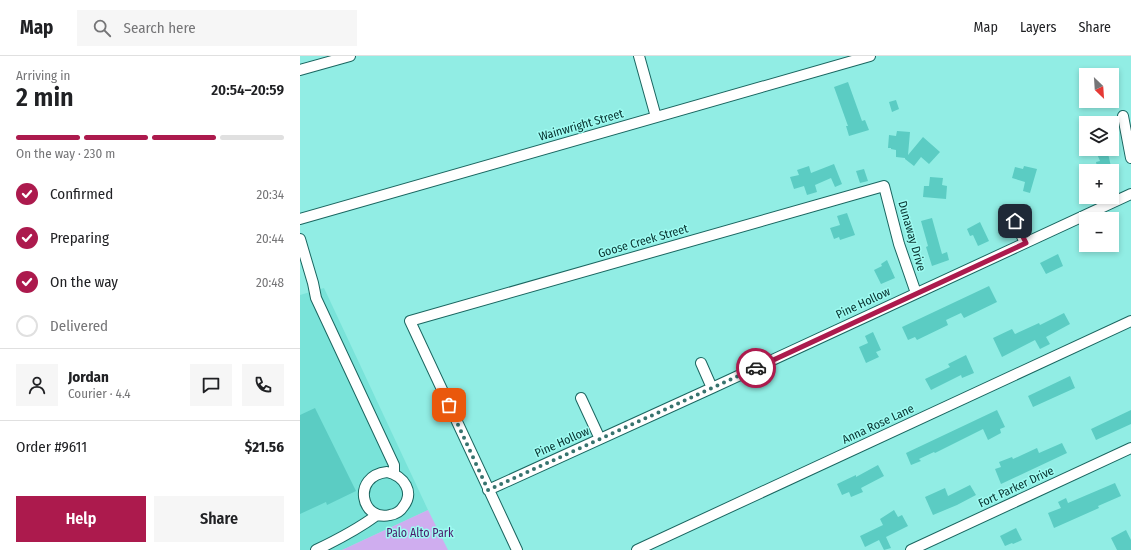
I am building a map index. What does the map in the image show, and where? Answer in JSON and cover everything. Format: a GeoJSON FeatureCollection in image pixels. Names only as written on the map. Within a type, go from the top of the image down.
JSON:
{"type":"FeatureCollection","features":[{"type":"Feature","properties":{"kind":"street"},"geometry":{"type":"LineString","coordinates":[[300,70],[350,56]]}},
{"type":"Feature","properties":{"kind":"street"},"geometry":{"type":"LineString","coordinates":[[639,56],[656,117]]}},
{"type":"Feature","properties":{"kind":"street","name":"Wainwright Street"},"geometry":{"type":"LineString","coordinates":[[300,219],[870,56]]}},
{"type":"Feature","properties":{"kind":"street"},"geometry":{"type":"LineString","coordinates":[[1123,116],[1131,158]]}},
{"type":"Feature","properties":{"kind":"street","name":"Dunaway Drive"},"geometry":{"type":"LineString","coordinates":[[884,186],[900,244],[916,293]]}},
{"type":"Feature","properties":{"kind":"street","name":"Goose Creek Street"},"geometry":{"type":"LineString","coordinates":[[488,490],[410,321],[884,186]]}},
{"type":"Feature","properties":{"kind":"street","name":"Pine Hollow"},"geometry":{"type":"LineString","coordinates":[[488,490],[1131,194]]}},
{"type":"Feature","properties":{"kind":"street"},"geometry":{"type":"LineString","coordinates":[[1010,210],[1026,243]]}},
{"type":"Feature","properties":{"kind":"street"},"geometry":{"type":"LineString","coordinates":[[300,240],[316,298],[394,464],[394,474]]}},
{"type":"Feature","properties":{"kind":"street","name":"Anna Rose Lane"},"geometry":{"type":"LineString","coordinates":[[637,550],[1131,321]]}},
{"type":"Feature","properties":{"kind":"street"},"geometry":{"type":"LineString","coordinates":[[701,364],[712,388]]}},
{"type":"Feature","properties":{"kind":"street"},"geometry":{"type":"LineString","coordinates":[[581,398],[600,439]]}},
{"type":"Feature","properties":{"kind":"street","name":"Fort Parker Drive"},"geometry":{"type":"LineString","coordinates":[[911,550],[1131,448]]}},
{"type":"Feature","properties":{"kind":"street"},"geometry":{"type":"LineString","coordinates":[[316,550],[361,527],[377,516],[388,516],[401,510],[408,497],[407,490],[405,484],[394,474],[387,472],[373,476],[368,481],[365,488],[365,502],[377,516]]}},
{"type":"Feature","properties":{"kind":"street"},"geometry":{"type":"LineString","coordinates":[[488,490],[517,550]]}},
{"type":"Feature","properties":{"kind":"shaded area"},"geometry":{"type":"Polygon","coordinates":[[[324,288],[428,510],[342,550],[300,550],[300,295],[324,288]]]}},
{"type":"Feature","properties":{"kind":"green space","name":"Palo Alto Park"},"geometry":{"type":"Polygon","coordinates":[[[428,510],[448,550],[342,550],[428,510]]]}},
{"type":"Feature","properties":{"kind":"building"},"geometry":{"type":"Polygon","coordinates":[[[848,82],[862,121],[865,120],[869,130],[849,136],[846,126],[848,126],[834,87],[848,82]]]}},
{"type":"Feature","properties":{"kind":"building"},"geometry":{"type":"Polygon","coordinates":[[[896,100],[899,109],[892,112],[889,102],[896,100]]]}},
{"type":"Feature","properties":{"kind":"building"},"geometry":{"type":"Polygon","coordinates":[[[897,131],[910,132],[908,155],[923,137],[940,152],[929,164],[921,157],[914,166],[905,158],[896,157],[896,150],[888,148],[889,135],[896,136],[897,131]]]}},
{"type":"Feature","properties":{"kind":"building"},"geometry":{"type":"Polygon","coordinates":[[[1098,156],[1109,156],[1110,164],[1096,164],[1096,162],[1100,161],[1098,156]]]}},
{"type":"Feature","properties":{"kind":"building"},"geometry":{"type":"Polygon","coordinates":[[[834,164],[842,184],[835,187],[831,178],[815,185],[817,192],[807,195],[804,186],[794,189],[790,177],[799,175],[797,170],[809,166],[811,173],[834,164]]]}},
{"type":"Feature","properties":{"kind":"building"},"geometry":{"type":"Polygon","coordinates":[[[1024,166],[1037,169],[1030,193],[1023,191],[1025,182],[1012,178],[1015,167],[1023,169],[1024,166]]]}},
{"type":"Feature","properties":{"kind":"building"},"geometry":{"type":"Polygon","coordinates":[[[864,169],[868,181],[860,183],[856,171],[864,169]]]}},
{"type":"Feature","properties":{"kind":"building"},"geometry":{"type":"Polygon","coordinates":[[[930,177],[943,178],[942,185],[947,186],[946,199],[923,197],[924,186],[929,186],[930,177]]]}},
{"type":"Feature","properties":{"kind":"building"},"geometry":{"type":"Polygon","coordinates":[[[847,213],[855,235],[840,240],[839,237],[834,239],[830,228],[840,225],[837,216],[847,213]]]}},
{"type":"Feature","properties":{"kind":"building"},"geometry":{"type":"Polygon","coordinates":[[[932,218],[942,254],[947,252],[949,260],[932,266],[926,247],[928,246],[921,221],[932,218]]]}},
{"type":"Feature","properties":{"kind":"building"},"geometry":{"type":"Polygon","coordinates":[[[980,222],[989,241],[978,246],[973,235],[970,236],[967,229],[980,222]]]}},
{"type":"Feature","properties":{"kind":"building"},"geometry":{"type":"Polygon","coordinates":[[[1058,254],[1063,266],[1046,274],[1040,263],[1058,254]]]}},
{"type":"Feature","properties":{"kind":"building"},"geometry":{"type":"Polygon","coordinates":[[[887,260],[895,278],[881,284],[874,270],[882,266],[881,264],[887,260]]]}},
{"type":"Feature","properties":{"kind":"building"},"geometry":{"type":"Polygon","coordinates":[[[989,286],[997,302],[964,318],[961,313],[946,320],[948,325],[917,340],[915,337],[908,340],[902,327],[989,286]]]}},
{"type":"Feature","properties":{"kind":"building"},"geometry":{"type":"Polygon","coordinates":[[[1064,313],[1070,324],[1046,337],[1050,344],[1040,349],[1035,340],[1002,357],[993,338],[1012,329],[1015,334],[1039,323],[1040,325],[1064,313]]]}},
{"type":"Feature","properties":{"kind":"building"},"geometry":{"type":"Polygon","coordinates":[[[873,332],[881,350],[876,352],[879,357],[866,363],[859,347],[868,343],[865,336],[873,332]]]}},
{"type":"Feature","properties":{"kind":"building"},"geometry":{"type":"Polygon","coordinates":[[[966,355],[974,373],[962,378],[961,375],[931,390],[925,379],[950,367],[948,364],[966,355]]]}},
{"type":"Feature","properties":{"kind":"building"},"geometry":{"type":"Polygon","coordinates":[[[1070,376],[1075,388],[1033,407],[1028,396],[1070,376]]]}},
{"type":"Feature","properties":{"kind":"building"},"geometry":{"type":"Polygon","coordinates":[[[315,408],[356,491],[327,505],[326,502],[300,514],[300,415],[315,408]]]}},
{"type":"Feature","properties":{"kind":"building"},"geometry":{"type":"Polygon","coordinates":[[[997,410],[1005,427],[1000,429],[1001,433],[988,440],[983,429],[935,453],[934,452],[919,459],[921,461],[911,465],[906,453],[997,410]]]}},
{"type":"Feature","properties":{"kind":"building"},"geometry":{"type":"Polygon","coordinates":[[[1131,410],[1131,424],[1096,440],[1091,429],[1131,410]]]}},
{"type":"Feature","properties":{"kind":"building"},"geometry":{"type":"Polygon","coordinates":[[[1062,443],[1067,453],[1001,484],[995,469],[1001,467],[999,462],[1012,457],[1013,459],[1037,448],[1039,453],[1062,443]]]}},
{"type":"Feature","properties":{"kind":"building"},"geometry":{"type":"Polygon","coordinates":[[[878,465],[884,476],[861,488],[863,492],[851,497],[849,492],[842,495],[837,484],[856,475],[856,477],[878,465]]]}},
{"type":"Feature","properties":{"kind":"building"},"geometry":{"type":"Polygon","coordinates":[[[1115,483],[1121,496],[1098,506],[1099,508],[1054,528],[1048,513],[1061,508],[1058,502],[1066,498],[1068,503],[1115,483]]]}},
{"type":"Feature","properties":{"kind":"building"},"geometry":{"type":"Polygon","coordinates":[[[970,485],[976,495],[933,515],[925,497],[945,488],[948,496],[970,485]]]}},
{"type":"Feature","properties":{"kind":"building"},"geometry":{"type":"Polygon","coordinates":[[[894,510],[898,517],[902,515],[908,526],[886,537],[891,548],[884,550],[879,540],[865,547],[860,536],[883,525],[880,519],[894,510]]]}},
{"type":"Feature","properties":{"kind":"building"},"geometry":{"type":"Polygon","coordinates":[[[1016,528],[1022,540],[1005,546],[1000,536],[1016,528]]]}},
{"type":"Feature","properties":{"kind":"building"},"geometry":{"type":"Polygon","coordinates":[[[1126,530],[1131,540],[1131,550],[1117,550],[1111,538],[1126,530]]]}},
{"type":"Feature","properties":{"kind":"way so far"},"geometry":{"type":"LineString","coordinates":[[449,405],[488,490],[756,368]]}},
{"type":"Feature","properties":{"kind":"route"},"geometry":{"type":"LineString","coordinates":[[756,368],[1026,243],[1015,221]]}}]}
